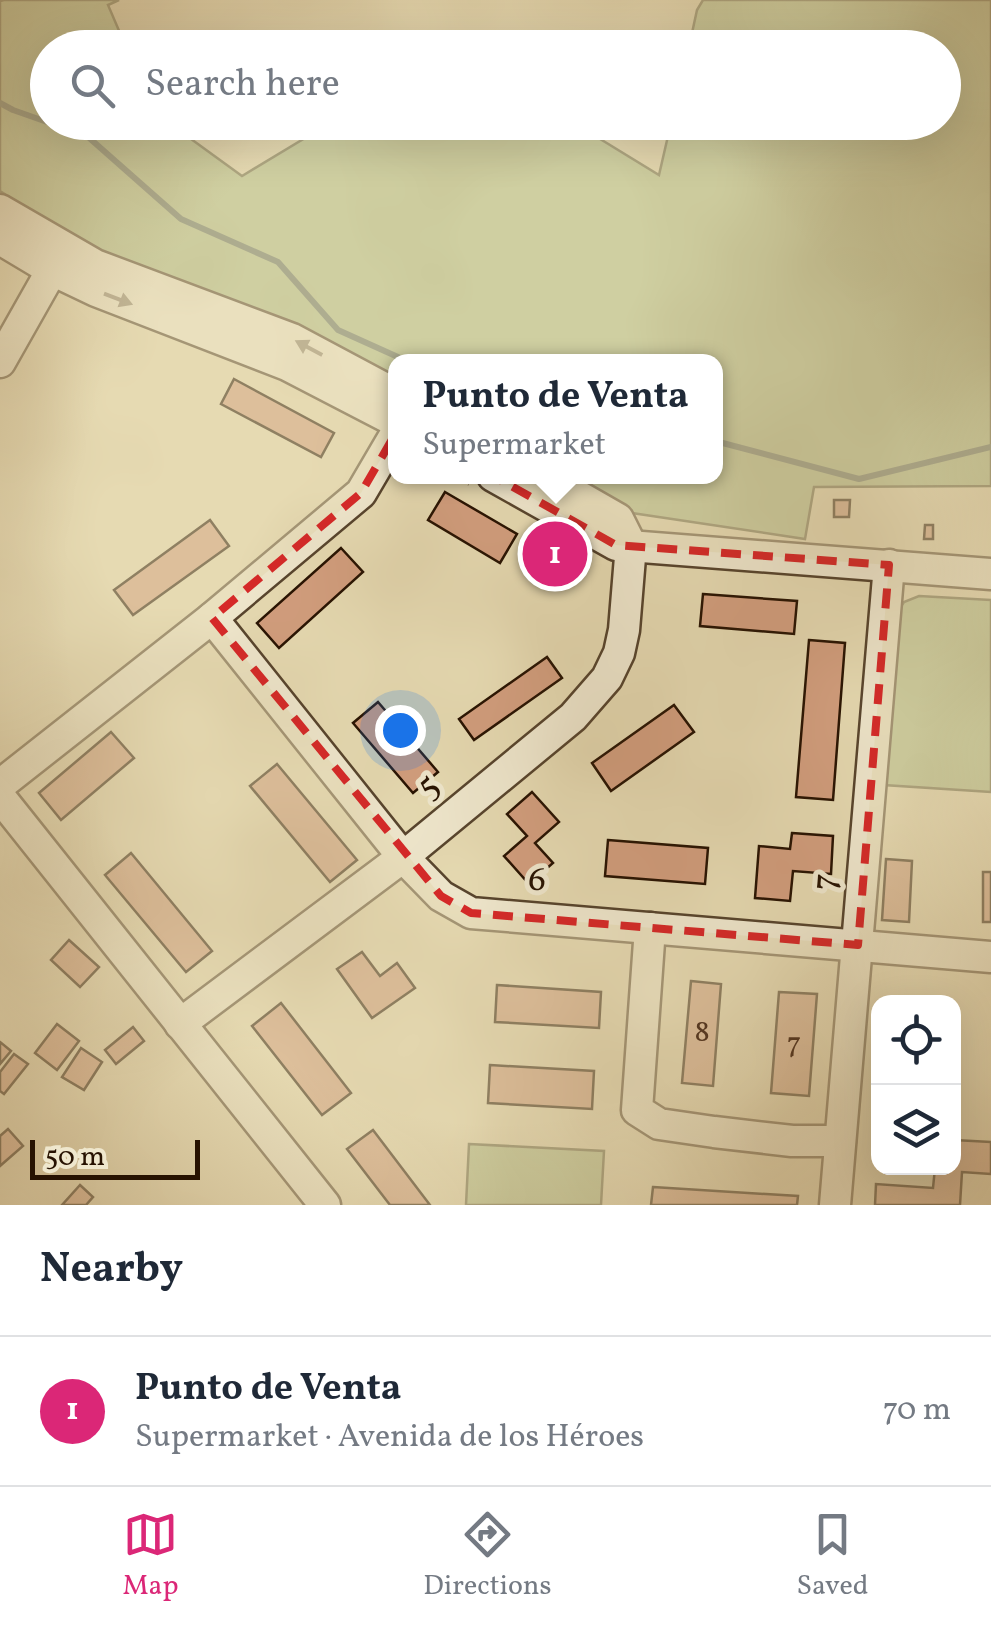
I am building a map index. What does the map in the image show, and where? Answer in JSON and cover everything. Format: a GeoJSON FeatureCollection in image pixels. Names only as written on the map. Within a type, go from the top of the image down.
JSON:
{"type":"FeatureCollection","features":[{"type":"Feature","properties":{"kind":"street"},"geometry":{"type":"LineString","coordinates":[[0,210],[95,265],[292,339],[388,390]]}},
{"type":"Feature","properties":{"kind":"street"},"geometry":{"type":"LineString","coordinates":[[0,239],[96,291],[287,365],[388,417]]}},
{"type":"Feature","properties":{"kind":"street"},"geometry":{"type":"LineString","coordinates":[[0,362],[52,270]]}},
{"type":"Feature","properties":{"kind":"street"},"geometry":{"type":"LineString","coordinates":[[325,1205],[180,1024],[1,786],[361,493],[388,447]]}},
{"type":"Feature","properties":{"kind":"street"},"geometry":{"type":"LineString","coordinates":[[507,484],[616,545],[991,574]]}},
{"type":"Feature","properties":{"kind":"street"},"geometry":{"type":"LineString","coordinates":[[557,484],[618,519],[631,545]]}},
{"type":"Feature","properties":{"kind":"street","name":"5"},"geometry":{"type":"LineString","coordinates":[[180,1024],[403,857],[573,716],[607,678],[619,652],[631,545]]}},
{"type":"Feature","properties":{"kind":"street","name":"7"},"geometry":{"type":"LineString","coordinates":[[834,1205],[890,566]]}},
{"type":"Feature","properties":{"kind":"street","name":"6"},"geometry":{"type":"LineString","coordinates":[[212,618],[403,857],[441,896],[471,913],[991,956]]}},
{"type":"Feature","properties":{"kind":"street"},"geometry":{"type":"LineString","coordinates":[[650,928],[636,1110],[659,1124],[677,1127],[792,1141],[840,1141]]}},
{"type":"Feature","properties":{"kind":"highlighted area"},"geometry":{"type":"Polygon","coordinates":[[[401,424],[616,545],[889,565],[858,945],[471,913],[441,896],[212,618],[361,493],[401,424]]]}},
{"type":"Feature","properties":{"kind":"green space"},"geometry":{"type":"Polygon","coordinates":[[[119,0],[108,5],[119,30],[30,30],[30,140],[192,140],[242,176],[302,140],[602,140],[659,175],[667,140],[961,140],[961,30],[693,30],[703,0],[991,0],[991,486],[814,487],[805,539],[632,513],[579,484],[723,484],[723,354],[388,354],[388,379],[89,248],[0,191],[0,1],[119,0]]]}},
{"type":"Feature","properties":{"kind":"green space"},"geometry":{"type":"Polygon","coordinates":[[[919,596],[991,600],[991,792],[884,785],[900,608],[919,596]]]}},
{"type":"Feature","properties":{"kind":"green space"},"geometry":{"type":"Polygon","coordinates":[[[469,1144],[604,1151],[601,1205],[466,1205],[469,1144]]]}},
{"type":"Feature","properties":{"kind":"building"},"geometry":{"type":"Polygon","coordinates":[[[234,379],[334,433],[321,457],[221,404],[234,379]]]}},
{"type":"Feature","properties":{"kind":"building"},"geometry":{"type":"Polygon","coordinates":[[[445,492],[517,534],[500,563],[428,520],[445,492]]]}},
{"type":"Feature","properties":{"kind":"building"},"geometry":{"type":"Polygon","coordinates":[[[834,500],[850,500],[849,517],[834,517],[834,500]]]}},
{"type":"Feature","properties":{"kind":"building"},"geometry":{"type":"Polygon","coordinates":[[[210,520],[229,546],[133,615],[114,590],[210,520]]]}},
{"type":"Feature","properties":{"kind":"building"},"geometry":{"type":"Polygon","coordinates":[[[925,525],[933,525],[933,539],[924,539],[925,525]]]}},
{"type":"Feature","properties":{"kind":"building"},"geometry":{"type":"Polygon","coordinates":[[[341,548],[363,572],[279,648],[257,623],[341,548]]]}},
{"type":"Feature","properties":{"kind":"building"},"geometry":{"type":"Polygon","coordinates":[[[703,594],[797,601],[794,634],[700,626],[703,594]]]}},
{"type":"Feature","properties":{"kind":"building"},"geometry":{"type":"Polygon","coordinates":[[[809,640],[845,643],[833,800],[796,797],[809,640]]]}},
{"type":"Feature","properties":{"kind":"building"},"geometry":{"type":"Polygon","coordinates":[[[547,657],[562,678],[474,740],[459,719],[547,657]]]}},
{"type":"Feature","properties":{"kind":"building"},"geometry":{"type":"Polygon","coordinates":[[[378,702],[438,772],[413,793],[353,723],[378,702]]]}},
{"type":"Feature","properties":{"kind":"building"},"geometry":{"type":"Polygon","coordinates":[[[674,705],[694,732],[611,791],[592,763],[674,705]]]}},
{"type":"Feature","properties":{"kind":"building"},"geometry":{"type":"Polygon","coordinates":[[[111,732],[134,758],[61,820],[39,793],[111,732]]]}},
{"type":"Feature","properties":{"kind":"building"},"geometry":{"type":"Polygon","coordinates":[[[277,764],[357,860],[330,882],[250,786],[277,764]]]}},
{"type":"Feature","properties":{"kind":"building"},"geometry":{"type":"Polygon","coordinates":[[[532,792],[559,822],[535,843],[553,863],[529,884],[504,856],[527,836],[507,814],[532,792]]]}},
{"type":"Feature","properties":{"kind":"building"},"geometry":{"type":"Polygon","coordinates":[[[792,833],[833,836],[831,874],[793,871],[790,901],[755,898],[759,846],[790,849],[792,833]]]}},
{"type":"Feature","properties":{"kind":"building"},"geometry":{"type":"Polygon","coordinates":[[[608,840],[708,848],[705,884],[605,876],[608,840]]]}},
{"type":"Feature","properties":{"kind":"building"},"geometry":{"type":"Polygon","coordinates":[[[131,853],[212,951],[186,972],[105,875],[131,853]]]}},
{"type":"Feature","properties":{"kind":"building"},"geometry":{"type":"Polygon","coordinates":[[[886,859],[912,861],[909,922],[882,920],[886,859]]]}},
{"type":"Feature","properties":{"kind":"building"},"geometry":{"type":"Polygon","coordinates":[[[983,872],[991,872],[991,922],[983,922],[983,872]]]}},
{"type":"Feature","properties":{"kind":"building"},"geometry":{"type":"Polygon","coordinates":[[[69,940],[99,967],[80,987],[51,960],[69,940]]]}},
{"type":"Feature","properties":{"kind":"building"},"geometry":{"type":"Polygon","coordinates":[[[362,952],[380,976],[397,963],[415,988],[372,1018],[337,969],[362,952]]]}},
{"type":"Feature","properties":{"kind":"building"},"geometry":{"type":"Polygon","coordinates":[[[691,981],[721,984],[713,1086],[682,1083],[691,981]]]}},
{"type":"Feature","properties":{"kind":"building"},"geometry":{"type":"Polygon","coordinates":[[[497,985],[601,992],[599,1028],[495,1022],[497,985]]]}},
{"type":"Feature","properties":{"kind":"building"},"geometry":{"type":"Polygon","coordinates":[[[779,992],[817,994],[809,1096],[771,1093],[779,992]]]}},
{"type":"Feature","properties":{"kind":"building"},"geometry":{"type":"Polygon","coordinates":[[[281,1003],[351,1093],[322,1115],[252,1026],[281,1003]]]}},
{"type":"Feature","properties":{"kind":"building"},"geometry":{"type":"Polygon","coordinates":[[[57,1024],[79,1041],[57,1070],[35,1053],[57,1024]]]}},
{"type":"Feature","properties":{"kind":"building"},"geometry":{"type":"Polygon","coordinates":[[[133,1027],[144,1041],[116,1064],[105,1050],[133,1027]]]}},
{"type":"Feature","properties":{"kind":"building"},"geometry":{"type":"Polygon","coordinates":[[[0,1042],[11,1051],[0,1064],[0,1042]]]}},
{"type":"Feature","properties":{"kind":"building"},"geometry":{"type":"Polygon","coordinates":[[[81,1048],[102,1062],[84,1090],[62,1077],[81,1048]]]}},
{"type":"Feature","properties":{"kind":"building"},"geometry":{"type":"Polygon","coordinates":[[[14,1054],[28,1064],[4,1094],[0,1091],[0,1072],[14,1054]]]}},
{"type":"Feature","properties":{"kind":"building"},"geometry":{"type":"Polygon","coordinates":[[[490,1065],[594,1071],[592,1109],[488,1103],[490,1065]]]}},
{"type":"Feature","properties":{"kind":"building"},"geometry":{"type":"Polygon","coordinates":[[[8,1129],[23,1146],[0,1166],[0,1136],[8,1129]]]}},
{"type":"Feature","properties":{"kind":"building"},"geometry":{"type":"Polygon","coordinates":[[[373,1130],[430,1205],[390,1205],[347,1149],[373,1130]]]}},
{"type":"Feature","properties":{"kind":"building"},"geometry":{"type":"Polygon","coordinates":[[[961,1140],[991,1142],[991,1174],[962,1172],[960,1205],[875,1205],[876,1184],[933,1188],[934,1175],[961,1175],[961,1140]]]}},
{"type":"Feature","properties":{"kind":"building"},"geometry":{"type":"Polygon","coordinates":[[[80,1185],[93,1197],[86,1205],[62,1205],[80,1185]]]}},
{"type":"Feature","properties":{"kind":"building"},"geometry":{"type":"Polygon","coordinates":[[[653,1187],[798,1196],[797,1205],[651,1205],[653,1187]]]}},
{"type":"Feature","properties":{"kind":"waterway"},"geometry":{"type":"LineString","coordinates":[[0,103],[30,116]]}},
{"type":"Feature","properties":{"kind":"waterway"},"geometry":{"type":"LineString","coordinates":[[92,140],[181,219],[278,262],[338,330],[391,354]]}},
{"type":"Feature","properties":{"kind":"waterway"},"geometry":{"type":"LineString","coordinates":[[723,443],[859,479],[991,447]]}},
{"type":"Feature","properties":{"kind":"place","name":"Punto de Venta"},"geometry":{"type":"Point","coordinates":[555,554]}}]}
